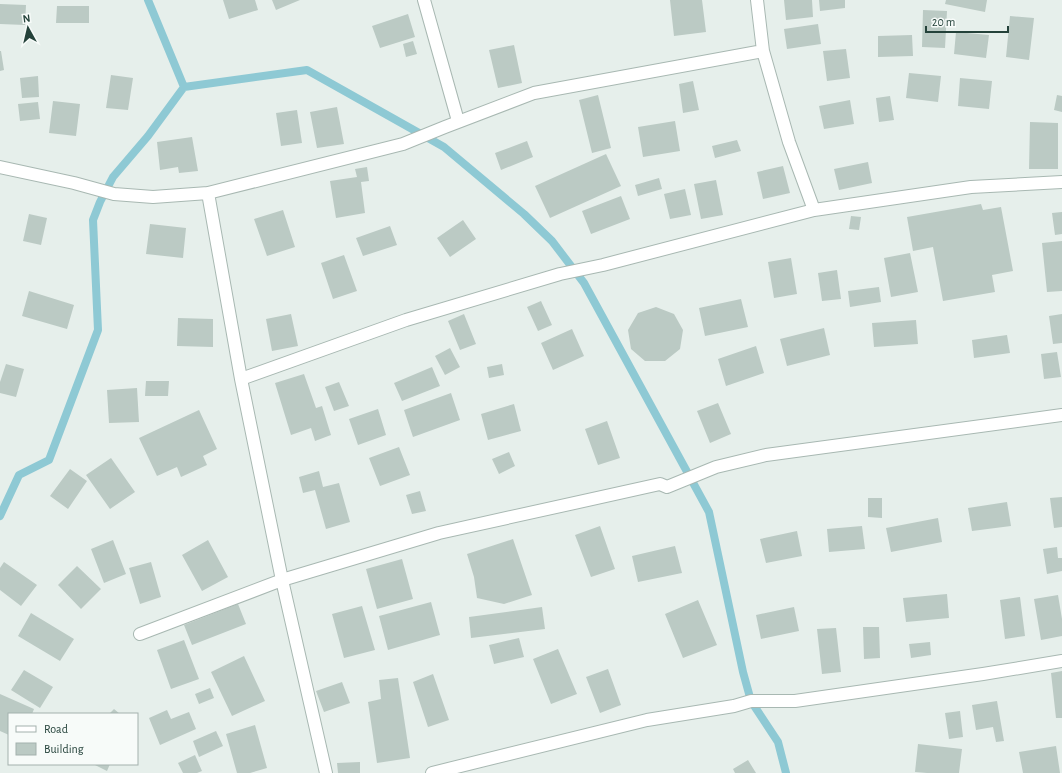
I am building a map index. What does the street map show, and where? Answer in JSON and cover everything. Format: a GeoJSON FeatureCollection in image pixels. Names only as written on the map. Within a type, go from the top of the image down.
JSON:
{"type":"FeatureCollection","features":[{"type":"Feature","properties":{"kind":"street"},"geometry":{"type":"LineString","coordinates":[[424,0],[458,121]]}},
{"type":"Feature","properties":{"kind":"street"},"geometry":{"type":"LineString","coordinates":[[757,0],[763,51],[789,142],[814,210]]}},
{"type":"Feature","properties":{"kind":"street"},"geometry":{"type":"LineString","coordinates":[[0,167],[96,188],[114,194],[153,197],[208,193],[403,144],[458,121],[534,93],[763,51]]}},
{"type":"Feature","properties":{"kind":"street"},"geometry":{"type":"LineString","coordinates":[[241,380],[406,320],[560,274],[603,265],[814,210],[971,187],[1062,182]]}},
{"type":"Feature","properties":{"kind":"street"},"geometry":{"type":"LineString","coordinates":[[208,193],[241,380],[282,580],[326,773]]}},
{"type":"Feature","properties":{"kind":"street"},"geometry":{"type":"LineString","coordinates":[[140,634],[282,580],[439,533],[660,484],[667,487],[716,467],[766,454],[1062,415]]}},
{"type":"Feature","properties":{"kind":"street"},"geometry":{"type":"LineString","coordinates":[[432,773],[647,720],[734,706],[751,701],[795,701],[1062,661]]}},
{"type":"Feature","properties":{"kind":"building"},"geometry":{"type":"Polygon","coordinates":[[[223,0],[255,0],[258,10],[229,19],[223,0]]]}},
{"type":"Feature","properties":{"kind":"building"},"geometry":{"type":"Polygon","coordinates":[[[272,0],[300,0],[276,10],[272,0]]]}},
{"type":"Feature","properties":{"kind":"building"},"geometry":{"type":"Polygon","coordinates":[[[670,0],[702,0],[706,32],[674,36],[670,0]]]}},
{"type":"Feature","properties":{"kind":"building"},"geometry":{"type":"Polygon","coordinates":[[[784,0],[812,0],[813,17],[786,20],[784,0]]]}},
{"type":"Feature","properties":{"kind":"building"},"geometry":{"type":"Polygon","coordinates":[[[819,0],[845,0],[845,8],[820,11],[819,0]]]}},
{"type":"Feature","properties":{"kind":"building"},"geometry":{"type":"Polygon","coordinates":[[[946,0],[987,0],[985,12],[945,4],[946,0]]]}},
{"type":"Feature","properties":{"kind":"building"},"geometry":{"type":"Polygon","coordinates":[[[0,4],[26,5],[25,25],[0,24],[0,4]]]}},
{"type":"Feature","properties":{"kind":"building"},"geometry":{"type":"Polygon","coordinates":[[[57,6],[89,6],[89,23],[56,23],[57,6]]]}},
{"type":"Feature","properties":{"kind":"building"},"geometry":{"type":"Polygon","coordinates":[[[923,10],[947,11],[945,48],[922,47],[923,10]]]}},
{"type":"Feature","properties":{"kind":"building"},"geometry":{"type":"Polygon","coordinates":[[[408,14],[415,37],[380,48],[372,26],[408,14]]]}},
{"type":"Feature","properties":{"kind":"building"},"geometry":{"type":"Polygon","coordinates":[[[1010,16],[1034,18],[1029,60],[1006,57],[1010,16]]]}},
{"type":"Feature","properties":{"kind":"building"},"geometry":{"type":"Polygon","coordinates":[[[818,24],[821,44],[787,49],[784,29],[818,24]]]}},
{"type":"Feature","properties":{"kind":"building"},"geometry":{"type":"Polygon","coordinates":[[[956,32],[989,35],[986,58],[954,54],[956,32]]]}},
{"type":"Feature","properties":{"kind":"building"},"geometry":{"type":"Polygon","coordinates":[[[912,35],[913,56],[878,57],[878,36],[912,35]]]}},
{"type":"Feature","properties":{"kind":"building"},"geometry":{"type":"Polygon","coordinates":[[[413,41],[417,54],[406,57],[403,44],[413,41]]]}},
{"type":"Feature","properties":{"kind":"building"},"geometry":{"type":"Polygon","coordinates":[[[514,45],[522,83],[498,88],[489,50],[514,45]]]}},
{"type":"Feature","properties":{"kind":"building"},"geometry":{"type":"Polygon","coordinates":[[[846,49],[850,78],[827,81],[823,51],[846,49]]]}},
{"type":"Feature","properties":{"kind":"building"},"geometry":{"type":"Polygon","coordinates":[[[0,51],[4,70],[0,71],[0,51]]]}},
{"type":"Feature","properties":{"kind":"building"},"geometry":{"type":"Polygon","coordinates":[[[909,73],[941,76],[938,102],[906,98],[909,73]]]}},
{"type":"Feature","properties":{"kind":"building"},"geometry":{"type":"Polygon","coordinates":[[[111,75],[133,78],[128,110],[106,108],[111,75]]]}},
{"type":"Feature","properties":{"kind":"building"},"geometry":{"type":"Polygon","coordinates":[[[38,76],[39,97],[22,98],[20,78],[38,76]]]}},
{"type":"Feature","properties":{"kind":"building"},"geometry":{"type":"Polygon","coordinates":[[[960,78],[992,81],[989,109],[958,106],[960,78]]]}},
{"type":"Feature","properties":{"kind":"building"},"geometry":{"type":"Polygon","coordinates":[[[693,81],[699,110],[683,113],[679,84],[693,81]]]}},
{"type":"Feature","properties":{"kind":"building"},"geometry":{"type":"Polygon","coordinates":[[[598,95],[611,148],[592,153],[579,100],[598,95]]]}},
{"type":"Feature","properties":{"kind":"building"},"geometry":{"type":"Polygon","coordinates":[[[1057,95],[1062,96],[1062,112],[1054,110],[1057,95]]]}},
{"type":"Feature","properties":{"kind":"building"},"geometry":{"type":"Polygon","coordinates":[[[890,96],[894,120],[879,122],[876,98],[890,96]]]}},
{"type":"Feature","properties":{"kind":"building"},"geometry":{"type":"Polygon","coordinates":[[[850,100],[854,124],[824,129],[819,106],[850,100]]]}},
{"type":"Feature","properties":{"kind":"building"},"geometry":{"type":"Polygon","coordinates":[[[53,101],[80,104],[76,136],[49,133],[53,101]]]}},
{"type":"Feature","properties":{"kind":"building"},"geometry":{"type":"Polygon","coordinates":[[[38,102],[40,119],[20,121],[18,104],[38,102]]]}},
{"type":"Feature","properties":{"kind":"building"},"geometry":{"type":"Polygon","coordinates":[[[337,107],[344,144],[317,148],[310,112],[337,107]]]}},
{"type":"Feature","properties":{"kind":"building"},"geometry":{"type":"Polygon","coordinates":[[[297,110],[302,143],[281,146],[276,113],[297,110]]]}},
{"type":"Feature","properties":{"kind":"building"},"geometry":{"type":"Polygon","coordinates":[[[675,121],[680,151],[643,157],[638,127],[675,121]]]}},
{"type":"Feature","properties":{"kind":"building"},"geometry":{"type":"Polygon","coordinates":[[[1030,122],[1058,123],[1058,169],[1029,169],[1030,122]]]}},
{"type":"Feature","properties":{"kind":"building"},"geometry":{"type":"Polygon","coordinates":[[[192,137],[198,171],[179,173],[178,167],[160,170],[157,142],[192,137]]]}},
{"type":"Feature","properties":{"kind":"building"},"geometry":{"type":"Polygon","coordinates":[[[737,140],[741,151],[715,158],[712,146],[737,140]]]}},
{"type":"Feature","properties":{"kind":"building"},"geometry":{"type":"Polygon","coordinates":[[[527,141],[533,157],[501,170],[495,153],[527,141]]]}},
{"type":"Feature","properties":{"kind":"building"},"geometry":{"type":"Polygon","coordinates":[[[606,154],[621,186],[550,218],[535,186],[606,154]]]}},
{"type":"Feature","properties":{"kind":"building"},"geometry":{"type":"Polygon","coordinates":[[[868,162],[872,183],[839,190],[834,169],[868,162]]]}},
{"type":"Feature","properties":{"kind":"building"},"geometry":{"type":"Polygon","coordinates":[[[783,166],[790,193],[763,199],[757,172],[783,166]]]}},
{"type":"Feature","properties":{"kind":"building"},"geometry":{"type":"Polygon","coordinates":[[[367,167],[369,181],[361,182],[365,213],[336,218],[330,181],[357,177],[355,169],[367,167]]]}},
{"type":"Feature","properties":{"kind":"building"},"geometry":{"type":"Polygon","coordinates":[[[659,178],[662,189],[638,196],[635,185],[659,178]]]}},
{"type":"Feature","properties":{"kind":"building"},"geometry":{"type":"Polygon","coordinates":[[[716,180],[723,215],[701,219],[694,184],[716,180]]]}},
{"type":"Feature","properties":{"kind":"building"},"geometry":{"type":"Polygon","coordinates":[[[685,189],[691,215],[670,219],[664,194],[685,189]]]}},
{"type":"Feature","properties":{"kind":"building"},"geometry":{"type":"Polygon","coordinates":[[[621,196],[630,219],[591,234],[582,211],[621,196]]]}},
{"type":"Feature","properties":{"kind":"building"},"geometry":{"type":"Polygon","coordinates":[[[981,204],[983,210],[1001,207],[1013,271],[992,275],[995,292],[943,301],[933,247],[913,251],[907,217],[981,204]]]}},
{"type":"Feature","properties":{"kind":"building"},"geometry":{"type":"Polygon","coordinates":[[[283,210],[295,247],[267,256],[254,219],[283,210]]]}},
{"type":"Feature","properties":{"kind":"building"},"geometry":{"type":"Polygon","coordinates":[[[1062,212],[1062,234],[1055,235],[1052,213],[1062,212]]]}},
{"type":"Feature","properties":{"kind":"building"},"geometry":{"type":"Polygon","coordinates":[[[29,214],[47,218],[41,245],[23,241],[29,214]]]}},
{"type":"Feature","properties":{"kind":"building"},"geometry":{"type":"Polygon","coordinates":[[[851,216],[861,217],[859,230],[849,229],[851,216]]]}},
{"type":"Feature","properties":{"kind":"building"},"geometry":{"type":"Polygon","coordinates":[[[463,220],[476,239],[450,257],[437,238],[463,220]]]}},
{"type":"Feature","properties":{"kind":"building"},"geometry":{"type":"Polygon","coordinates":[[[150,224],[186,228],[183,258],[146,254],[150,224]]]}},
{"type":"Feature","properties":{"kind":"building"},"geometry":{"type":"Polygon","coordinates":[[[390,226],[397,245],[363,256],[356,238],[390,226]]]}},
{"type":"Feature","properties":{"kind":"building"},"geometry":{"type":"Polygon","coordinates":[[[1062,241],[1062,291],[1047,292],[1042,243],[1062,241]]]}},
{"type":"Feature","properties":{"kind":"building"},"geometry":{"type":"Polygon","coordinates":[[[910,253],[918,292],[891,297],[884,258],[910,253]]]}},
{"type":"Feature","properties":{"kind":"building"},"geometry":{"type":"Polygon","coordinates":[[[344,255],[357,291],[333,299],[321,263],[344,255]]]}},
{"type":"Feature","properties":{"kind":"building"},"geometry":{"type":"Polygon","coordinates":[[[791,258],[797,294],[774,298],[768,262],[791,258]]]}},
{"type":"Feature","properties":{"kind":"building"},"geometry":{"type":"Polygon","coordinates":[[[837,270],[841,299],[822,301],[818,273],[837,270]]]}},
{"type":"Feature","properties":{"kind":"building"},"geometry":{"type":"Polygon","coordinates":[[[879,287],[881,302],[850,307],[848,291],[879,287]]]}},
{"type":"Feature","properties":{"kind":"building"},"geometry":{"type":"Polygon","coordinates":[[[29,291],[74,305],[67,329],[22,316],[29,291]]]}},
{"type":"Feature","properties":{"kind":"building"},"geometry":{"type":"Polygon","coordinates":[[[741,299],[748,327],[705,336],[699,308],[741,299]]]}},
{"type":"Feature","properties":{"kind":"building"},"geometry":{"type":"Polygon","coordinates":[[[541,301],[552,325],[538,331],[527,307],[541,301]]]}},
{"type":"Feature","properties":{"kind":"building"},"geometry":{"type":"Polygon","coordinates":[[[656,307],[674,314],[683,330],[680,349],[665,361],[645,361],[631,349],[628,330],[638,313],[656,307]]]}},
{"type":"Feature","properties":{"kind":"building"},"geometry":{"type":"Polygon","coordinates":[[[291,314],[298,346],[272,351],[266,319],[291,314]]]}},
{"type":"Feature","properties":{"kind":"building"},"geometry":{"type":"Polygon","coordinates":[[[464,314],[476,344],[460,350],[448,321],[464,314]]]}},
{"type":"Feature","properties":{"kind":"building"},"geometry":{"type":"Polygon","coordinates":[[[1062,314],[1062,343],[1053,344],[1049,316],[1062,314]]]}},
{"type":"Feature","properties":{"kind":"building"},"geometry":{"type":"Polygon","coordinates":[[[178,318],[213,319],[213,347],[177,346],[178,318]]]}},
{"type":"Feature","properties":{"kind":"building"},"geometry":{"type":"Polygon","coordinates":[[[916,320],[918,344],[874,347],[872,323],[916,320]]]}},
{"type":"Feature","properties":{"kind":"building"},"geometry":{"type":"Polygon","coordinates":[[[824,328],[830,355],[787,366],[780,339],[824,328]]]}},
{"type":"Feature","properties":{"kind":"building"},"geometry":{"type":"Polygon","coordinates":[[[572,329],[584,356],[553,370],[541,343],[572,329]]]}},
{"type":"Feature","properties":{"kind":"building"},"geometry":{"type":"Polygon","coordinates":[[[1007,335],[1010,353],[974,358],[972,340],[1007,335]]]}},
{"type":"Feature","properties":{"kind":"building"},"geometry":{"type":"Polygon","coordinates":[[[756,346],[764,373],[726,386],[718,359],[756,346]]]}},
{"type":"Feature","properties":{"kind":"building"},"geometry":{"type":"Polygon","coordinates":[[[450,348],[460,367],[445,375],[435,356],[450,348]]]}},
{"type":"Feature","properties":{"kind":"building"},"geometry":{"type":"Polygon","coordinates":[[[1057,352],[1061,377],[1044,379],[1041,354],[1057,352]]]}},
{"type":"Feature","properties":{"kind":"building"},"geometry":{"type":"Polygon","coordinates":[[[6,364],[24,369],[16,397],[0,393],[0,382],[6,364]]]}},
{"type":"Feature","properties":{"kind":"building"},"geometry":{"type":"Polygon","coordinates":[[[502,364],[504,375],[489,378],[487,367],[502,364]]]}},
{"type":"Feature","properties":{"kind":"building"},"geometry":{"type":"Polygon","coordinates":[[[432,367],[440,386],[402,401],[394,383],[432,367]]]}},
{"type":"Feature","properties":{"kind":"building"},"geometry":{"type":"Polygon","coordinates":[[[304,374],[316,408],[322,406],[331,435],[315,441],[311,428],[291,435],[275,383],[304,374]]]}},
{"type":"Feature","properties":{"kind":"building"},"geometry":{"type":"Polygon","coordinates":[[[146,381],[169,381],[168,396],[145,396],[146,381]]]}},
{"type":"Feature","properties":{"kind":"building"},"geometry":{"type":"Polygon","coordinates":[[[339,382],[349,406],[334,411],[325,387],[339,382]]]}},
{"type":"Feature","properties":{"kind":"building"},"geometry":{"type":"Polygon","coordinates":[[[137,388],[139,422],[109,423],[107,390],[137,388]]]}},
{"type":"Feature","properties":{"kind":"building"},"geometry":{"type":"Polygon","coordinates":[[[451,393],[460,420],[413,437],[404,410],[451,393]]]}},
{"type":"Feature","properties":{"kind":"building"},"geometry":{"type":"Polygon","coordinates":[[[718,403],[731,434],[710,443],[697,411],[718,403]]]}},
{"type":"Feature","properties":{"kind":"building"},"geometry":{"type":"Polygon","coordinates":[[[514,404],[521,431],[488,440],[481,414],[514,404]]]}},
{"type":"Feature","properties":{"kind":"building"},"geometry":{"type":"Polygon","coordinates":[[[378,409],[386,435],[358,445],[349,419],[378,409]]]}},
{"type":"Feature","properties":{"kind":"building"},"geometry":{"type":"Polygon","coordinates":[[[199,410],[217,449],[203,456],[207,465],[181,477],[177,467],[157,476],[139,438],[199,410]]]}},
{"type":"Feature","properties":{"kind":"building"},"geometry":{"type":"Polygon","coordinates":[[[607,421],[620,458],[598,465],[585,429],[607,421]]]}},
{"type":"Feature","properties":{"kind":"building"},"geometry":{"type":"Polygon","coordinates":[[[399,447],[410,475],[380,486],[369,458],[399,447]]]}},
{"type":"Feature","properties":{"kind":"building"},"geometry":{"type":"Polygon","coordinates":[[[509,452],[515,466],[499,474],[492,459],[509,452]]]}},
{"type":"Feature","properties":{"kind":"building"},"geometry":{"type":"Polygon","coordinates":[[[111,458],[135,492],[110,509],[86,475],[111,458]]]}},
{"type":"Feature","properties":{"kind":"building"},"geometry":{"type":"Polygon","coordinates":[[[70,469],[87,481],[68,509],[50,496],[70,469]]]}},
{"type":"Feature","properties":{"kind":"building"},"geometry":{"type":"Polygon","coordinates":[[[319,471],[323,487],[339,483],[350,522],[326,529],[315,490],[303,493],[299,477],[319,471]]]}},
{"type":"Feature","properties":{"kind":"building"},"geometry":{"type":"Polygon","coordinates":[[[420,491],[426,511],[412,514],[406,495],[420,491]]]}},
{"type":"Feature","properties":{"kind":"building"},"geometry":{"type":"Polygon","coordinates":[[[1062,497],[1062,527],[1054,528],[1050,498],[1062,497]]]}},
{"type":"Feature","properties":{"kind":"building"},"geometry":{"type":"Polygon","coordinates":[[[868,498],[882,498],[882,518],[868,517],[868,498]]]}},
{"type":"Feature","properties":{"kind":"building"},"geometry":{"type":"Polygon","coordinates":[[[1007,502],[1011,526],[972,531],[968,508],[1007,502]]]}},
{"type":"Feature","properties":{"kind":"building"},"geometry":{"type":"Polygon","coordinates":[[[938,518],[942,542],[891,552],[886,528],[938,518]]]}},
{"type":"Feature","properties":{"kind":"building"},"geometry":{"type":"Polygon","coordinates":[[[600,526],[615,569],[591,577],[575,535],[600,526]]]}},
{"type":"Feature","properties":{"kind":"building"},"geometry":{"type":"Polygon","coordinates":[[[862,526],[865,549],[829,552],[827,529],[862,526]]]}},
{"type":"Feature","properties":{"kind":"building"},"geometry":{"type":"Polygon","coordinates":[[[797,531],[802,556],[766,563],[760,539],[797,531]]]}},
{"type":"Feature","properties":{"kind":"building"},"geometry":{"type":"Polygon","coordinates":[[[513,539],[532,595],[504,604],[477,598],[474,577],[467,554],[513,539]]]}},
{"type":"Feature","properties":{"kind":"building"},"geometry":{"type":"Polygon","coordinates":[[[113,540],[126,574],[104,583],[91,549],[113,540]]]}},
{"type":"Feature","properties":{"kind":"building"},"geometry":{"type":"Polygon","coordinates":[[[208,540],[228,577],[202,591],[182,555],[208,540]]]}},
{"type":"Feature","properties":{"kind":"building"},"geometry":{"type":"Polygon","coordinates":[[[675,546],[682,573],[638,582],[632,556],[675,546]]]}},
{"type":"Feature","properties":{"kind":"building"},"geometry":{"type":"Polygon","coordinates":[[[1057,547],[1058,558],[1062,558],[1062,571],[1047,574],[1043,549],[1057,547]]]}},
{"type":"Feature","properties":{"kind":"building"},"geometry":{"type":"Polygon","coordinates":[[[402,559],[413,599],[377,609],[366,569],[402,559]]]}},
{"type":"Feature","properties":{"kind":"building"},"geometry":{"type":"Polygon","coordinates":[[[4,562],[37,585],[21,606],[0,590],[0,568],[4,562]]]}},
{"type":"Feature","properties":{"kind":"building"},"geometry":{"type":"Polygon","coordinates":[[[151,562],[161,597],[140,604],[129,568],[151,562]]]}},
{"type":"Feature","properties":{"kind":"building"},"geometry":{"type":"Polygon","coordinates":[[[77,566],[101,589],[81,609],[58,585],[77,566]]]}},
{"type":"Feature","properties":{"kind":"building"},"geometry":{"type":"Polygon","coordinates":[[[947,594],[949,618],[906,622],[903,598],[947,594]]]}},
{"type":"Feature","properties":{"kind":"building"},"geometry":{"type":"Polygon","coordinates":[[[1058,595],[1062,619],[1062,636],[1041,640],[1034,599],[1058,595]]]}},
{"type":"Feature","properties":{"kind":"building"},"geometry":{"type":"Polygon","coordinates":[[[1020,597],[1025,636],[1005,639],[1000,600],[1020,597]]]}},
{"type":"Feature","properties":{"kind":"building"},"geometry":{"type":"Polygon","coordinates":[[[698,600],[717,645],[683,658],[665,614],[698,600]]]}},
{"type":"Feature","properties":{"kind":"building"},"geometry":{"type":"Polygon","coordinates":[[[431,602],[440,635],[388,650],[379,616],[431,602]]]}},
{"type":"Feature","properties":{"kind":"building"},"geometry":{"type":"Polygon","coordinates":[[[238,604],[246,624],[192,645],[184,625],[238,604]]]}},
{"type":"Feature","properties":{"kind":"building"},"geometry":{"type":"Polygon","coordinates":[[[362,606],[375,650],[344,658],[332,614],[362,606]]]}},
{"type":"Feature","properties":{"kind":"building"},"geometry":{"type":"Polygon","coordinates":[[[542,607],[545,629],[471,638],[469,617],[542,607]]]}},
{"type":"Feature","properties":{"kind":"building"},"geometry":{"type":"Polygon","coordinates":[[[794,607],[799,631],[761,639],[756,615],[794,607]]]}},
{"type":"Feature","properties":{"kind":"building"},"geometry":{"type":"Polygon","coordinates":[[[31,613],[74,639],[60,661],[18,636],[31,613]]]}},
{"type":"Feature","properties":{"kind":"building"},"geometry":{"type":"Polygon","coordinates":[[[863,627],[879,627],[880,658],[864,659],[863,627]]]}},
{"type":"Feature","properties":{"kind":"building"},"geometry":{"type":"Polygon","coordinates":[[[836,628],[841,672],[822,674],[817,629],[836,628]]]}},
{"type":"Feature","properties":{"kind":"building"},"geometry":{"type":"Polygon","coordinates":[[[519,638],[524,657],[494,664],[489,645],[519,638]]]}},
{"type":"Feature","properties":{"kind":"building"},"geometry":{"type":"Polygon","coordinates":[[[184,640],[199,679],[171,689],[157,650],[184,640]]]}},
{"type":"Feature","properties":{"kind":"building"},"geometry":{"type":"Polygon","coordinates":[[[930,642],[931,655],[911,658],[909,644],[930,642]]]}},
{"type":"Feature","properties":{"kind":"building"},"geometry":{"type":"Polygon","coordinates":[[[558,649],[577,694],[551,704],[533,659],[558,649]]]}},
{"type":"Feature","properties":{"kind":"building"},"geometry":{"type":"Polygon","coordinates":[[[244,656],[265,701],[232,716],[211,672],[244,656]]]}},
{"type":"Feature","properties":{"kind":"building"},"geometry":{"type":"Polygon","coordinates":[[[608,669],[621,705],[600,713],[586,677],[608,669]]]}},
{"type":"Feature","properties":{"kind":"building"},"geometry":{"type":"Polygon","coordinates":[[[24,670],[53,687],[40,708],[11,690],[24,670]]]}},
{"type":"Feature","properties":{"kind":"building"},"geometry":{"type":"Polygon","coordinates":[[[1062,671],[1062,718],[1056,718],[1051,673],[1062,671]]]}},
{"type":"Feature","properties":{"kind":"building"},"geometry":{"type":"Polygon","coordinates":[[[433,674],[449,720],[428,727],[413,682],[433,674]]]}},
{"type":"Feature","properties":{"kind":"building"},"geometry":{"type":"Polygon","coordinates":[[[398,678],[410,758],[377,763],[368,702],[381,699],[379,680],[398,678]]]}},
{"type":"Feature","properties":{"kind":"building"},"geometry":{"type":"Polygon","coordinates":[[[342,682],[350,703],[324,712],[316,691],[342,682]]]}},
{"type":"Feature","properties":{"kind":"building"},"geometry":{"type":"Polygon","coordinates":[[[210,688],[214,698],[199,704],[195,694],[210,688]]]}},
{"type":"Feature","properties":{"kind":"building"},"geometry":{"type":"Polygon","coordinates":[[[0,694],[34,709],[32,713],[8,713],[8,735],[0,731],[0,694]]]}},
{"type":"Feature","properties":{"kind":"building"},"geometry":{"type":"Polygon","coordinates":[[[997,701],[1004,741],[996,742],[993,727],[976,730],[972,705],[997,701]]]}},
{"type":"Feature","properties":{"kind":"building"},"geometry":{"type":"Polygon","coordinates":[[[114,709],[119,713],[110,713],[114,709]]]}},
{"type":"Feature","properties":{"kind":"building"},"geometry":{"type":"Polygon","coordinates":[[[167,710],[171,719],[189,712],[196,729],[160,745],[149,718],[167,710]]]}},
{"type":"Feature","properties":{"kind":"building"},"geometry":{"type":"Polygon","coordinates":[[[960,711],[963,737],[949,739],[945,713],[960,711]]]}},
{"type":"Feature","properties":{"kind":"building"},"geometry":{"type":"Polygon","coordinates":[[[255,725],[267,768],[250,773],[237,773],[226,734],[255,725]]]}},
{"type":"Feature","properties":{"kind":"building"},"geometry":{"type":"Polygon","coordinates":[[[216,731],[223,746],[199,757],[193,741],[216,731]]]}},
{"type":"Feature","properties":{"kind":"building"},"geometry":{"type":"Polygon","coordinates":[[[918,744],[962,749],[959,773],[915,772],[918,744]]]}},
{"type":"Feature","properties":{"kind":"building"},"geometry":{"type":"Polygon","coordinates":[[[1056,746],[1060,773],[1023,773],[1019,752],[1056,746]]]}},
{"type":"Feature","properties":{"kind":"building"},"geometry":{"type":"Polygon","coordinates":[[[195,755],[202,771],[197,773],[183,773],[178,763],[195,755]]]}},
{"type":"Feature","properties":{"kind":"building"},"geometry":{"type":"Polygon","coordinates":[[[748,760],[756,773],[735,773],[733,769],[748,760]]]}},
{"type":"Feature","properties":{"kind":"building"},"geometry":{"type":"Polygon","coordinates":[[[360,762],[360,773],[338,773],[337,763],[360,762]]]}},
{"type":"Feature","properties":{"kind":"building"},"geometry":{"type":"Polygon","coordinates":[[[95,765],[110,765],[107,771],[95,765]]]}},
{"type":"Feature","properties":{"kind":"waterway"},"geometry":{"type":"LineString","coordinates":[[148,0],[184,87]]}},
{"type":"Feature","properties":{"kind":"waterway"},"geometry":{"type":"LineString","coordinates":[[0,516],[19,475],[49,460],[98,330],[93,220],[100,202],[113,177],[148,136],[184,87],[307,70],[444,147],[524,214],[552,241],[584,283],[709,512],[743,672],[751,701],[778,742],[786,773]]}}]}
